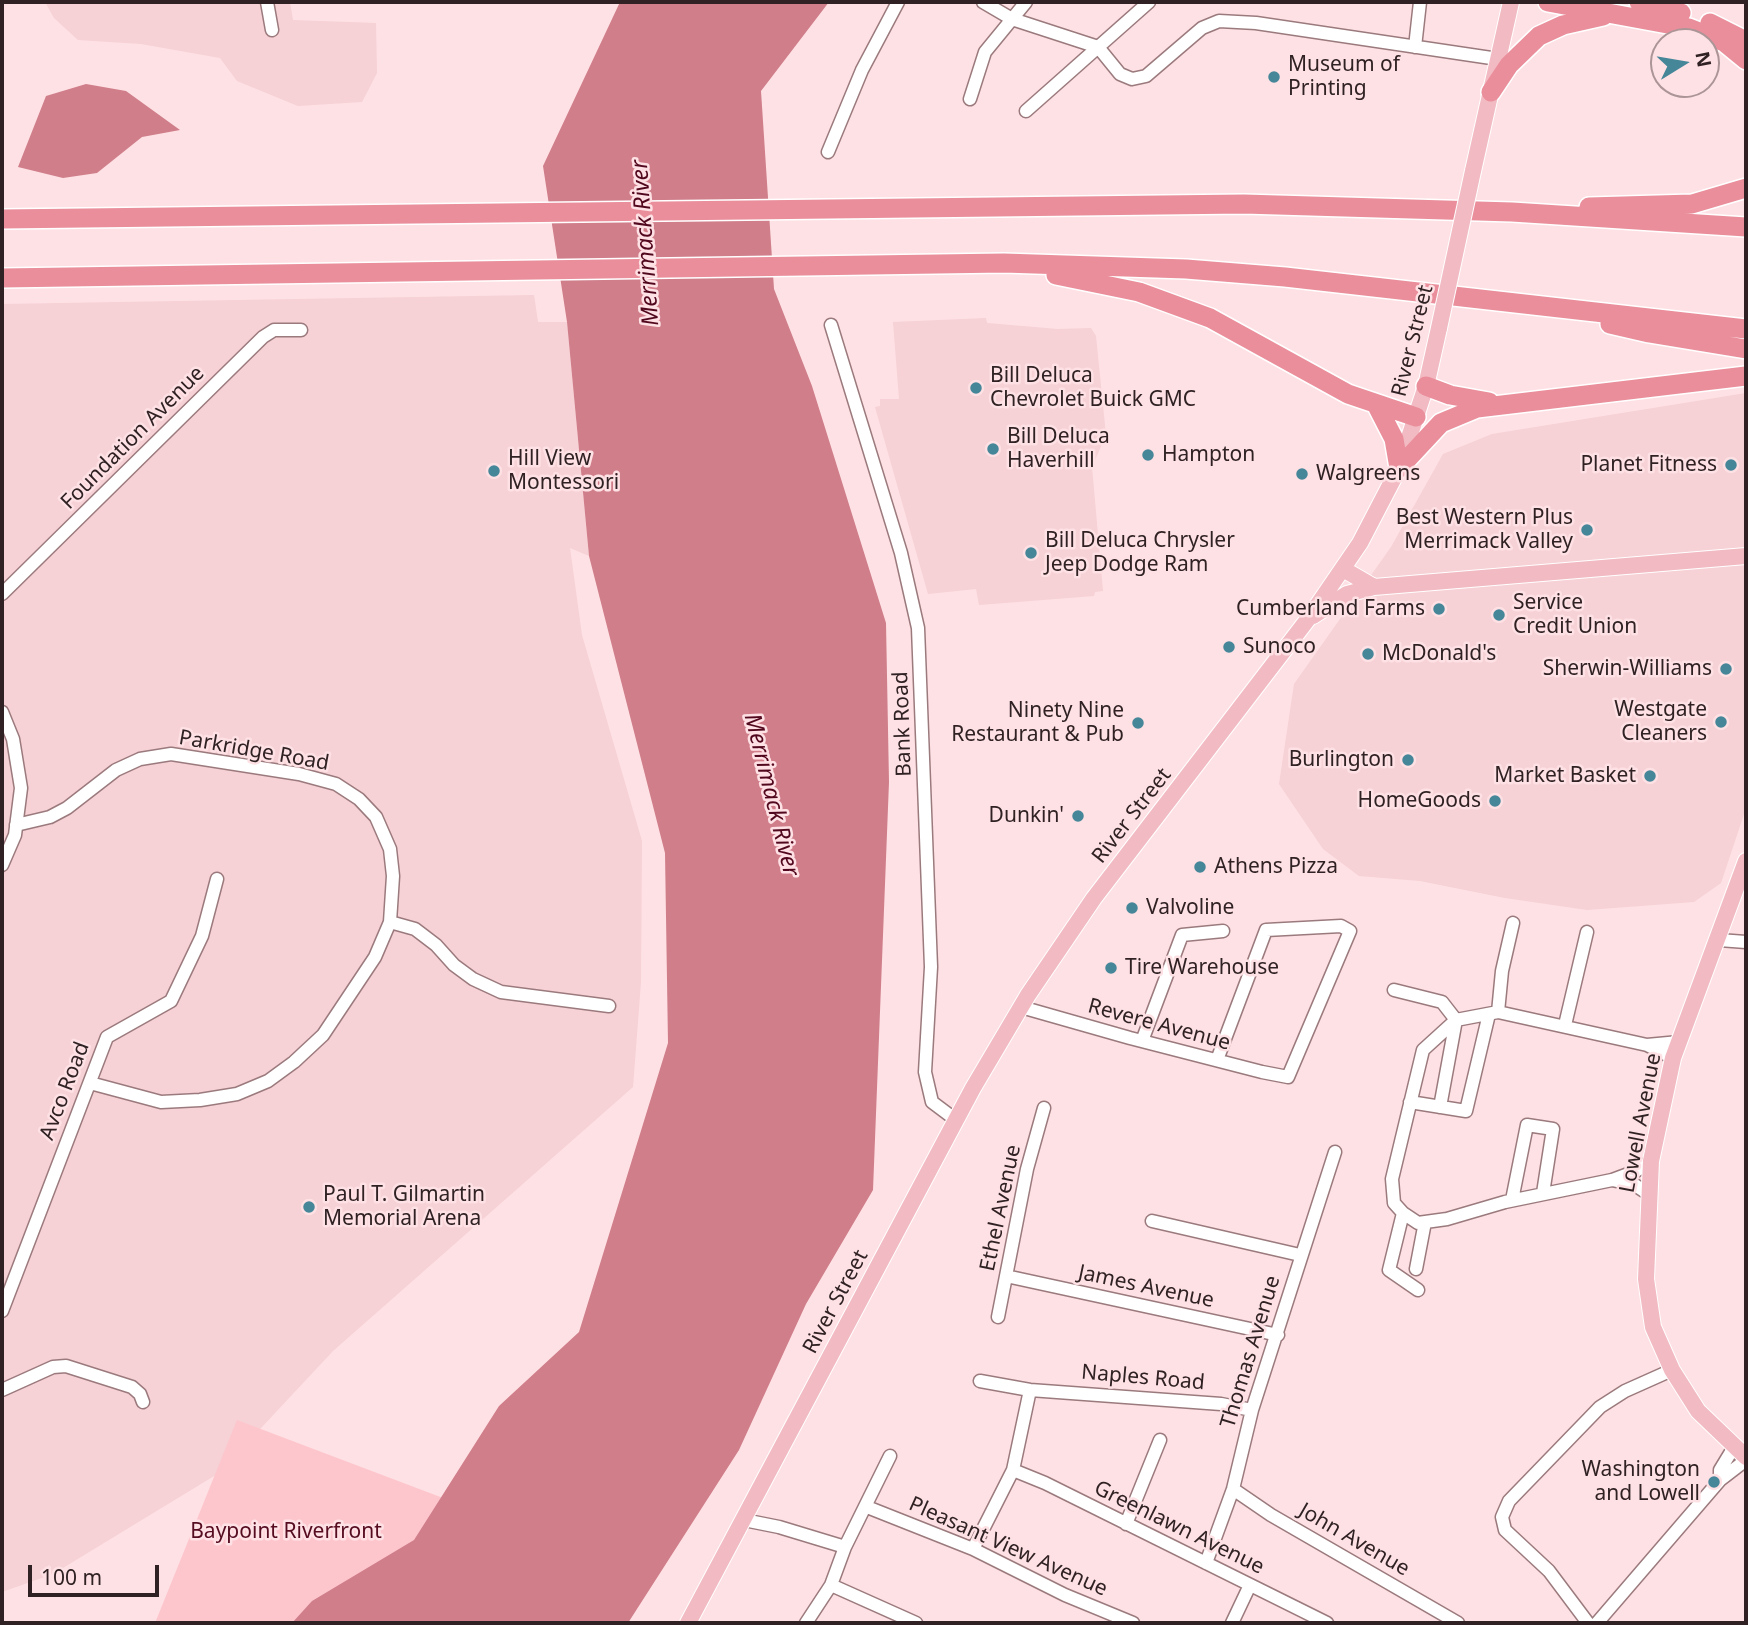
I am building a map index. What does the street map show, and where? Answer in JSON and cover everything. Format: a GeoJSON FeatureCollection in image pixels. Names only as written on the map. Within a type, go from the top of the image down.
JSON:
{"type":"FeatureCollection","features":[{"type":"Feature","properties":{"kind":"highway"},"geometry":{"type":"LineString","coordinates":[[1548,2],[1689,28],[1724,42],[1746,60]]}},
{"type":"Feature","properties":{"kind":"highway"},"geometry":{"type":"LineString","coordinates":[[1639,2],[1692,16],[1730,31],[1746,41]]}},
{"type":"Feature","properties":{"kind":"highway"},"geometry":{"type":"LineString","coordinates":[[1491,92],[1509,65],[1539,36],[1563,24],[1619,15]]}},
{"type":"Feature","properties":{"kind":"highway"},"geometry":{"type":"LineString","coordinates":[[1512,212],[1647,203],[1692,204],[1746,188]]}},
{"type":"Feature","properties":{"kind":"highway"},"geometry":{"type":"LineString","coordinates":[[2,219],[1244,204],[1512,212],[1746,227]]}},
{"type":"Feature","properties":{"kind":"highway"},"geometry":{"type":"LineString","coordinates":[[1004,263],[1103,283],[1172,303],[1210,318],[1327,383],[1377,406],[1416,417]]}},
{"type":"Feature","properties":{"kind":"highway"},"geometry":{"type":"LineString","coordinates":[[2,278],[1004,263],[1260,275],[1746,329]]}},
{"type":"Feature","properties":{"kind":"highway"},"geometry":{"type":"LineString","coordinates":[[2,284],[39,278]]}},
{"type":"Feature","properties":{"kind":"highway"},"geometry":{"type":"LineString","coordinates":[[1541,306],[1649,333],[1746,349]]}},
{"type":"Feature","properties":{"kind":"highway"},"geometry":{"type":"LineString","coordinates":[[1399,468],[1441,424],[1459,414],[1497,404],[1746,376]]}},
{"type":"Feature","properties":{"kind":"highway"},"geometry":{"type":"LineString","coordinates":[[1426,386],[1450,395],[1497,404]]}},
{"type":"Feature","properties":{"kind":"highway"},"geometry":{"type":"LineString","coordinates":[[1377,406],[1394,439],[1399,468]]}},
{"type":"Feature","properties":{"kind":"main road","name":"River Street"},"geometry":{"type":"LineString","coordinates":[[688,1623],[957,1120],[1021,1007],[1094,898],[1308,619],[1343,569],[1399,468],[1426,386],[1440,328],[1511,2]]}},
{"type":"Feature","properties":{"kind":"main road"},"geometry":{"type":"LineString","coordinates":[[1308,619],[1347,594],[1374,587],[1746,556]]}},
{"type":"Feature","properties":{"kind":"main road"},"geometry":{"type":"LineString","coordinates":[[1343,569],[1374,587]]}},
{"type":"Feature","properties":{"kind":"main road","name":"Lowell Avenue"},"geometry":{"type":"LineString","coordinates":[[1743,1453],[1698,1411],[1672,1370],[1653,1327],[1648,1304],[1647,1193],[1651,1161],[1673,1058],[1746,861]]}},
{"type":"Feature","properties":{"kind":"street"},"geometry":{"type":"LineString","coordinates":[[267,2],[272,30]]}},
{"type":"Feature","properties":{"kind":"street"},"geometry":{"type":"LineString","coordinates":[[828,152],[862,70],[898,2]]}},
{"type":"Feature","properties":{"kind":"street"},"geometry":{"type":"LineString","coordinates":[[983,2],[1012,19],[1098,47],[1120,74],[1132,79],[1146,76],[1202,28],[1219,20],[1256,23],[1498,60]]}},
{"type":"Feature","properties":{"kind":"street"},"geometry":{"type":"LineString","coordinates":[[970,99],[985,52],[1026,2]]}},
{"type":"Feature","properties":{"kind":"street"},"geometry":{"type":"LineString","coordinates":[[1026,111],[1149,2]]}},
{"type":"Feature","properties":{"kind":"street"},"geometry":{"type":"LineString","coordinates":[[1415,47],[1420,2]]}},
{"type":"Feature","properties":{"kind":"street","name":"Bank Road"},"geometry":{"type":"LineString","coordinates":[[831,325],[901,553],[918,628],[931,967],[925,1072],[932,1102],[957,1120]]}},
{"type":"Feature","properties":{"kind":"street","name":"Foundation Avenue"},"geometry":{"type":"LineString","coordinates":[[2,594],[249,350],[274,330],[301,330]]}},
{"type":"Feature","properties":{"kind":"street"},"geometry":{"type":"LineString","coordinates":[[2,712],[18,764],[21,788],[16,825],[2,865]]}},
{"type":"Feature","properties":{"kind":"street","name":"Parkridge Road"},"geometry":{"type":"LineString","coordinates":[[16,825],[50,817],[67,808],[116,770],[140,759],[171,754],[299,774],[336,784],[359,799],[376,817],[390,849],[390,922],[375,957],[323,1035],[268,1081],[237,1094],[200,1100],[161,1101],[90,1083]]}},
{"type":"Feature","properties":{"kind":"street","name":"Avco Road"},"geometry":{"type":"LineString","coordinates":[[2,1311],[107,1037],[171,1001],[202,936],[217,879]]}},
{"type":"Feature","properties":{"kind":"street"},"geometry":{"type":"LineString","coordinates":[[390,922],[415,929],[473,979],[501,992],[609,1006]]}},
{"type":"Feature","properties":{"kind":"street"},"geometry":{"type":"LineString","coordinates":[[1410,1102],[1466,1111],[1493,1013],[1513,923]]}},
{"type":"Feature","properties":{"kind":"street","name":"Revere Avenue"},"geometry":{"type":"LineString","coordinates":[[1021,1007],[1142,1041],[1217,1060],[1288,1077],[1350,931],[1341,926],[1265,930],[1217,1060]]}},
{"type":"Feature","properties":{"kind":"street"},"geometry":{"type":"LineString","coordinates":[[1142,1041],[1182,934],[1223,931]]}},
{"type":"Feature","properties":{"kind":"street"},"geometry":{"type":"LineString","coordinates":[[1565,1025],[1587,932]]}},
{"type":"Feature","properties":{"kind":"street"},"geometry":{"type":"LineString","coordinates":[[1718,940],[1746,942]]}},
{"type":"Feature","properties":{"kind":"street"},"geometry":{"type":"LineString","coordinates":[[1394,990],[1442,1002],[1456,1020],[1440,1107]]}},
{"type":"Feature","properties":{"kind":"street"},"geometry":{"type":"LineString","coordinates":[[1651,1161],[1636,1171],[1612,1180],[1513,1200],[1447,1219],[1418,1223],[1394,1203],[1392,1179],[1423,1050],[1456,1020],[1493,1013],[1565,1025],[1647,1045],[1673,1058]]}},
{"type":"Feature","properties":{"kind":"street"},"geometry":{"type":"LineString","coordinates":[[1647,1045],[1679,1042]]}},
{"type":"Feature","properties":{"kind":"street","name":"Ethel Avenue"},"geometry":{"type":"LineString","coordinates":[[998,1317],[1027,1169],[1044,1108]]}},
{"type":"Feature","properties":{"kind":"street"},"geometry":{"type":"LineString","coordinates":[[1513,1200],[1527,1125],[1553,1129],[1543,1193]]}},
{"type":"Feature","properties":{"kind":"street","name":"Thomas Avenue"},"geometry":{"type":"LineString","coordinates":[[1206,1563],[1233,1489],[1252,1410],[1335,1152]]}},
{"type":"Feature","properties":{"kind":"street"},"geometry":{"type":"LineString","coordinates":[[1612,1180],[1635,1185],[1647,1193]]}},
{"type":"Feature","properties":{"kind":"street"},"geometry":{"type":"LineString","coordinates":[[1403,1213],[1390,1270],[1418,1290]]}},
{"type":"Feature","properties":{"kind":"street"},"geometry":{"type":"LineString","coordinates":[[1152,1221],[1300,1255]]}},
{"type":"Feature","properties":{"kind":"street"},"geometry":{"type":"LineString","coordinates":[[1416,1269],[1425,1222]]}},
{"type":"Feature","properties":{"kind":"street","name":"James Avenue"},"geometry":{"type":"LineString","coordinates":[[1006,1276],[1278,1335]]}},
{"type":"Feature","properties":{"kind":"street"},"geometry":{"type":"LineString","coordinates":[[2,1390],[53,1367],[66,1366],[132,1387],[140,1394],[143,1402]]}},
{"type":"Feature","properties":{"kind":"street"},"geometry":{"type":"LineString","coordinates":[[1588,1623],[1549,1571],[1505,1530],[1502,1517],[1509,1501],[1600,1407],[1625,1391],[1672,1370]]}},
{"type":"Feature","properties":{"kind":"street","name":"Naples Road"},"geometry":{"type":"LineString","coordinates":[[981,1381],[1030,1390],[1210,1403],[1252,1410]]}},
{"type":"Feature","properties":{"kind":"street"},"geometry":{"type":"LineString","coordinates":[[973,1549],[1013,1470],[1030,1390]]}},
{"type":"Feature","properties":{"kind":"street"},"geometry":{"type":"LineString","coordinates":[[1126,1524],[1160,1440]]}},
{"type":"Feature","properties":{"kind":"street"},"geometry":{"type":"LineString","coordinates":[[1720,1480],[1720,1470],[1743,1453]]}},
{"type":"Feature","properties":{"kind":"street"},"geometry":{"type":"LineString","coordinates":[[1597,1623],[1743,1453]]}},
{"type":"Feature","properties":{"kind":"street"},"geometry":{"type":"LineString","coordinates":[[806,1623],[831,1585],[845,1547],[890,1456]]}},
{"type":"Feature","properties":{"kind":"street","name":"Greenlawn Avenue"},"geometry":{"type":"LineString","coordinates":[[1013,1470],[1327,1623]]}},
{"type":"Feature","properties":{"kind":"street","name":"John Avenue"},"geometry":{"type":"LineString","coordinates":[[1233,1489],[1458,1623]]}},
{"type":"Feature","properties":{"kind":"street","name":"Pleasant View Avenue"},"geometry":{"type":"LineString","coordinates":[[867,1507],[954,1544],[973,1549],[1065,1595],[1133,1623]]}},
{"type":"Feature","properties":{"kind":"street"},"geometry":{"type":"LineString","coordinates":[[744,1520],[803,1533],[845,1547]]}},
{"type":"Feature","properties":{"kind":"street"},"geometry":{"type":"LineString","coordinates":[[831,1585],[916,1623]]}},
{"type":"Feature","properties":{"kind":"street"},"geometry":{"type":"LineString","coordinates":[[1232,1623],[1250,1585]]}},
{"type":"Feature","properties":{"kind":"shaded area"},"geometry":{"type":"Polygon","coordinates":[[[45,2],[290,2],[293,20],[376,23],[377,73],[362,102],[298,106],[237,81],[220,58],[141,44],[78,40],[54,18],[45,2]]]}},
{"type":"Feature","properties":{"kind":"shaded area"},"geometry":{"type":"Polygon","coordinates":[[[534,295],[538,322],[567,322],[589,556],[570,548],[582,635],[642,841],[641,982],[633,1087],[333,1351],[219,1473],[53,1574],[2,1592],[2,304],[534,295]]]}},
{"type":"Feature","properties":{"kind":"shaded area","name":"Bill Deluca Haverhill"},"geometry":{"type":"Polygon","coordinates":[[[986,318],[987,323],[1058,329],[1091,328],[1096,336],[1106,435],[1092,467],[1103,591],[1095,592],[1094,596],[979,605],[976,589],[928,594],[875,407],[880,406],[880,399],[899,399],[893,322],[986,318]]]}},
{"type":"Feature","properties":{"kind":"shaded area"},"geometry":{"type":"Polygon","coordinates":[[[1746,393],[1746,808],[1721,883],[1694,902],[1587,910],[1505,898],[1420,881],[1359,876],[1323,849],[1279,784],[1294,684],[1391,547],[1443,454],[1492,434],[1746,393]]]}},
{"type":"Feature","properties":{"kind":"green space","name":"Baypoint Riverfront"},"geometry":{"type":"Polygon","coordinates":[[[237,1420],[451,1501],[421,1550],[313,1623],[155,1623],[237,1420]]]}},
{"type":"Feature","properties":{"kind":"water","name":"Merrimack River"},"geometry":{"type":"Polygon","coordinates":[[[620,2],[829,2],[761,91],[774,289],[812,386],[886,623],[889,782],[873,1190],[806,1304],[739,1450],[628,1623],[292,1623],[312,1601],[414,1540],[499,1406],[579,1332],[668,1043],[665,853],[589,556],[567,322],[543,166],[620,2]]]}},
{"type":"Feature","properties":{"kind":"water"},"geometry":{"type":"Polygon","coordinates":[[[86,84],[126,91],[180,130],[142,137],[97,173],[63,178],[18,167],[46,96],[86,84]]]}},
{"type":"Feature","properties":{"kind":"place","name":"Museum of Printing"},"geometry":{"type":"Point","coordinates":[1274,77]}},
{"type":"Feature","properties":{"kind":"place","name":"Bill Deluca Chevrolet Buick GMC"},"geometry":{"type":"Point","coordinates":[976,388]}},
{"type":"Feature","properties":{"kind":"place","name":"Bill Deluca Haverhill"},"geometry":{"type":"Point","coordinates":[993,449]}},
{"type":"Feature","properties":{"kind":"place","name":"Hampton"},"geometry":{"type":"Point","coordinates":[1148,455]}},
{"type":"Feature","properties":{"kind":"place","name":"Planet Fitness"},"geometry":{"type":"Point","coordinates":[1731,465]}},
{"type":"Feature","properties":{"kind":"place","name":"Hill View Montessori"},"geometry":{"type":"Point","coordinates":[494,471]}},
{"type":"Feature","properties":{"kind":"place","name":"Walgreens"},"geometry":{"type":"Point","coordinates":[1302,474]}},
{"type":"Feature","properties":{"kind":"place","name":"Best Western Plus Merrimack Valley"},"geometry":{"type":"Point","coordinates":[1587,530]}},
{"type":"Feature","properties":{"kind":"place","name":"Bill Deluca Chrysler Jeep Dodge Ram"},"geometry":{"type":"Point","coordinates":[1031,553]}},
{"type":"Feature","properties":{"kind":"place","name":"Cumberland Farms"},"geometry":{"type":"Point","coordinates":[1439,609]}},
{"type":"Feature","properties":{"kind":"place","name":"Service Credit Union"},"geometry":{"type":"Point","coordinates":[1499,615]}},
{"type":"Feature","properties":{"kind":"place","name":"Sunoco"},"geometry":{"type":"Point","coordinates":[1229,647]}},
{"type":"Feature","properties":{"kind":"place","name":"McDonald's"},"geometry":{"type":"Point","coordinates":[1368,654]}},
{"type":"Feature","properties":{"kind":"place","name":"Sherwin-Williams"},"geometry":{"type":"Point","coordinates":[1726,669]}},
{"type":"Feature","properties":{"kind":"place","name":"Westgate Cleaners"},"geometry":{"type":"Point","coordinates":[1721,722]}},
{"type":"Feature","properties":{"kind":"place","name":"Ninety Nine Restaurant & Pub"},"geometry":{"type":"Point","coordinates":[1138,723]}},
{"type":"Feature","properties":{"kind":"place","name":"Burlington"},"geometry":{"type":"Point","coordinates":[1408,760]}},
{"type":"Feature","properties":{"kind":"place","name":"Market Basket"},"geometry":{"type":"Point","coordinates":[1650,776]}},
{"type":"Feature","properties":{"kind":"place","name":"HomeGoods"},"geometry":{"type":"Point","coordinates":[1495,801]}},
{"type":"Feature","properties":{"kind":"place","name":"Dunkin'"},"geometry":{"type":"Point","coordinates":[1078,816]}},
{"type":"Feature","properties":{"kind":"place","name":"Athens Pizza"},"geometry":{"type":"Point","coordinates":[1200,867]}},
{"type":"Feature","properties":{"kind":"place","name":"Valvoline"},"geometry":{"type":"Point","coordinates":[1132,908]}},
{"type":"Feature","properties":{"kind":"place","name":"Tire Warehouse"},"geometry":{"type":"Point","coordinates":[1111,968]}},
{"type":"Feature","properties":{"kind":"place","name":"Paul T. Gilmartin Memorial Arena"},"geometry":{"type":"Point","coordinates":[309,1207]}},
{"type":"Feature","properties":{"kind":"place","name":"Washington and Lowell"},"geometry":{"type":"Point","coordinates":[1714,1482]}}]}
